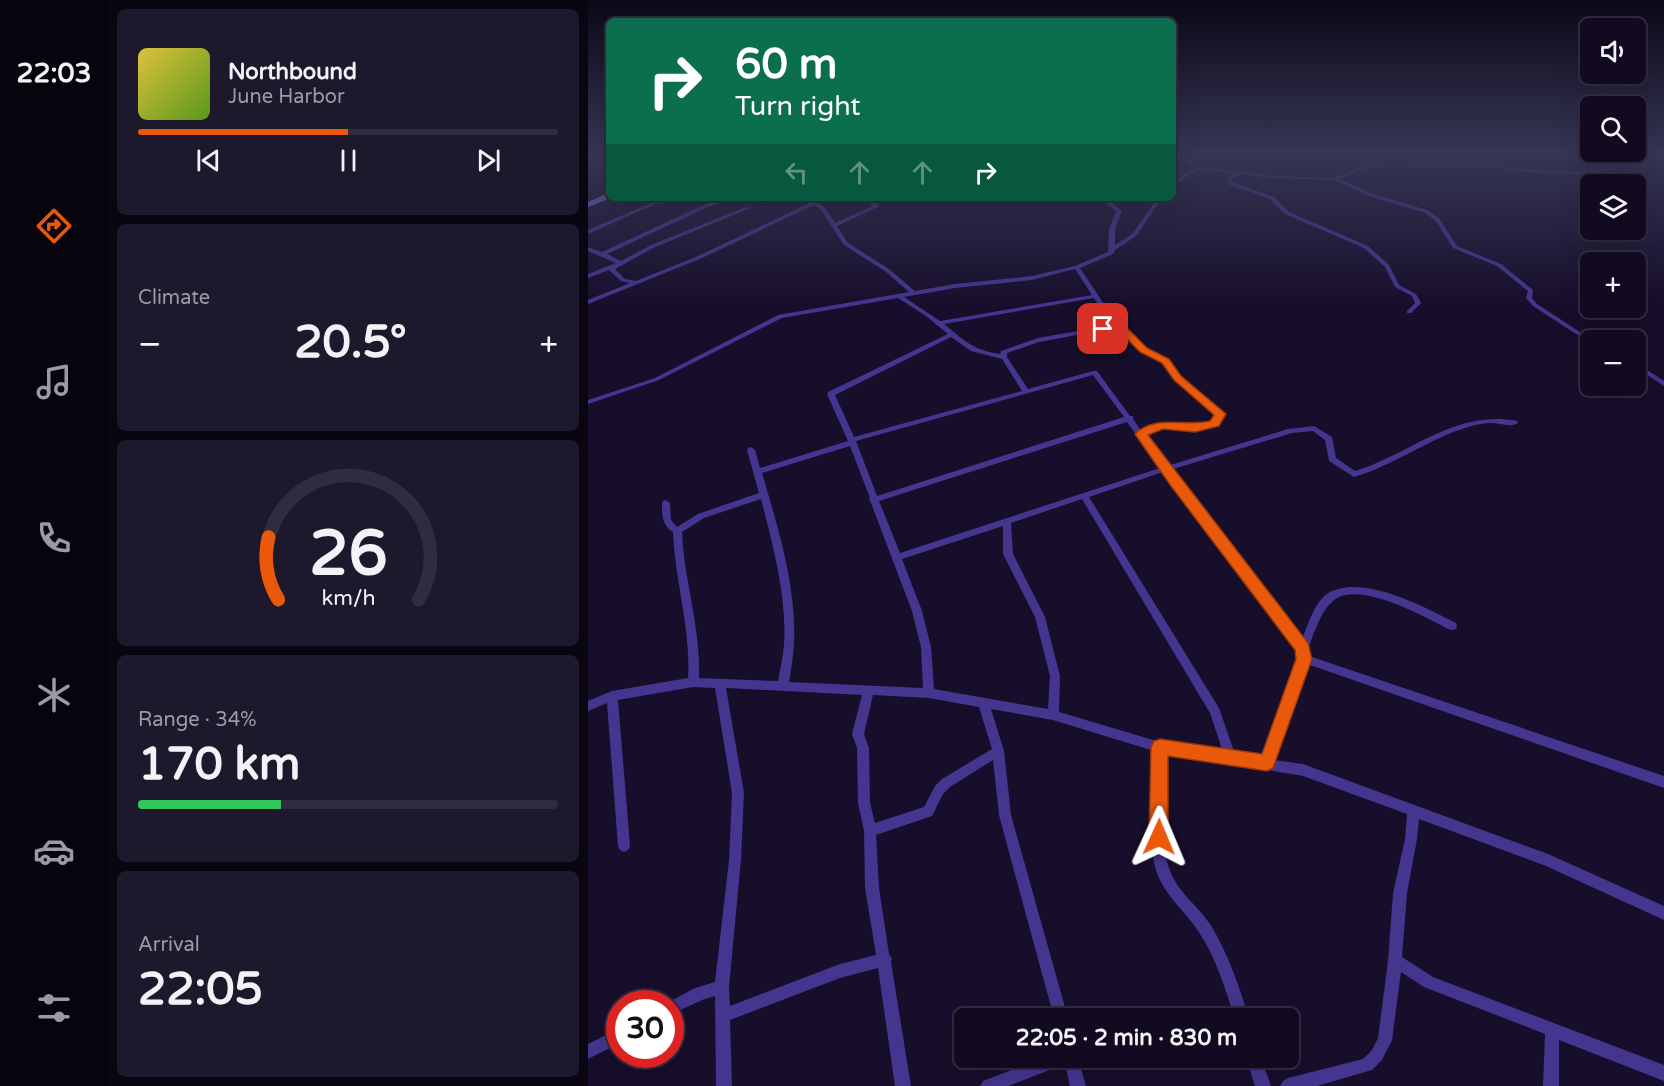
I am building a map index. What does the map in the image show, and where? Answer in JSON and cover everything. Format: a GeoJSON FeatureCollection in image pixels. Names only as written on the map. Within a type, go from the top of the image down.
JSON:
{"type":"FeatureCollection","features":[{"type":"Feature","properties":{"kind":"street"},"geometry":{"type":"LineString","coordinates":[[588,232],[654,204]]}},
{"type":"Feature","properties":{"kind":"street"},"geometry":{"type":"LineString","coordinates":[[602,254],[713,204]]}},
{"type":"Feature","properties":{"kind":"street"},"geometry":{"type":"LineString","coordinates":[[588,302],[700,257],[815,204],[823,208],[836,225],[837,232],[846,244],[887,270],[914,293]]}},
{"type":"Feature","properties":{"kind":"street"},"geometry":{"type":"LineString","coordinates":[[836,225],[876,206],[874,204]]}},
{"type":"Feature","properties":{"kind":"street"},"geometry":{"type":"LineString","coordinates":[[1109,204],[1119,211],[1112,229],[1112,249]]}},
{"type":"Feature","properties":{"kind":"street"},"geometry":{"type":"LineString","coordinates":[[588,402],[657,379],[780,316],[898,295],[1032,278],[1077,267],[1111,253],[1112,249],[1134,236],[1156,204]]}},
{"type":"Feature","properties":{"kind":"street"},"geometry":{"type":"LineString","coordinates":[[1278,204],[1287,213],[1366,247],[1387,266],[1397,286],[1414,295],[1418,303],[1409,312]]}},
{"type":"Feature","properties":{"kind":"street"},"geometry":{"type":"LineString","coordinates":[[1400,204],[1425,211],[1437,219],[1455,247],[1499,265],[1517,277],[1531,291],[1529,297],[1535,305],[1580,334]]}},
{"type":"Feature","properties":{"kind":"street"},"geometry":{"type":"LineString","coordinates":[[634,282],[623,280],[611,269],[653,246],[748,208]]}},
{"type":"Feature","properties":{"kind":"street"},"geometry":{"type":"LineString","coordinates":[[588,249],[621,263]]}},
{"type":"Feature","properties":{"kind":"street"},"geometry":{"type":"LineString","coordinates":[[588,276],[621,263]]}},
{"type":"Feature","properties":{"kind":"street"},"geometry":{"type":"LineString","coordinates":[[1077,267],[1116,326],[1123,329],[1143,350],[1166,361],[1177,378],[1220,414],[1215,424],[1195,428],[1162,425],[1141,434]]}},
{"type":"Feature","properties":{"kind":"street"},"geometry":{"type":"LineString","coordinates":[[898,295],[939,323],[963,346],[982,354],[1004,357]]}},
{"type":"Feature","properties":{"kind":"street"},"geometry":{"type":"LineString","coordinates":[[939,323],[1096,296]]}},
{"type":"Feature","properties":{"kind":"street"},"geometry":{"type":"LineString","coordinates":[[1026,392],[1004,357],[1004,352],[1038,340],[1116,326]]}},
{"type":"Feature","properties":{"kind":"street"},"geometry":{"type":"LineString","coordinates":[[929,693],[926,647],[917,612],[873,500],[853,441],[831,394],[950,334]]}},
{"type":"Feature","properties":{"kind":"street"},"geometry":{"type":"LineString","coordinates":[[757,472],[853,441],[1095,372],[1166,471],[1303,653],[1664,782]]}},
{"type":"Feature","properties":{"kind":"street"},"geometry":{"type":"LineString","coordinates":[[1646,372],[1664,384]]}},
{"type":"Feature","properties":{"kind":"street"},"geometry":{"type":"LineString","coordinates":[[873,500],[1130,418]]}},
{"type":"Feature","properties":{"kind":"street"},"geometry":{"type":"LineString","coordinates":[[896,558],[1291,431],[1314,428],[1329,439],[1332,459],[1354,474],[1459,426],[1500,420],[1514,423]]}},
{"type":"Feature","properties":{"kind":"street"},"geometry":{"type":"LineString","coordinates":[[751,450],[764,495],[784,586],[789,640],[783,685]]}},
{"type":"Feature","properties":{"kind":"street"},"geometry":{"type":"LineString","coordinates":[[677,531],[701,516],[764,495]]}},
{"type":"Feature","properties":{"kind":"street"},"geometry":{"type":"LineString","coordinates":[[1084,496],[1215,711],[1230,757]]}},
{"type":"Feature","properties":{"kind":"street"},"geometry":{"type":"LineString","coordinates":[[666,503],[668,526],[677,531]]}},
{"type":"Feature","properties":{"kind":"street"},"geometry":{"type":"LineString","coordinates":[[1007,522],[1008,554],[1040,617],[1055,676],[1053,715]]}},
{"type":"Feature","properties":{"kind":"street"},"geometry":{"type":"LineString","coordinates":[[677,531],[680,568],[694,652],[693,682]]}},
{"type":"Feature","properties":{"kind":"street"},"geometry":{"type":"LineString","coordinates":[[1267,763],[1313,623],[1330,597],[1342,593],[1381,595],[1419,609],[1452,626]]}},
{"type":"Feature","properties":{"kind":"street"},"geometry":{"type":"LineString","coordinates":[[588,706],[612,696],[693,682],[783,685],[868,692],[929,693],[984,705],[1053,715],[1160,747],[1303,770],[1548,860],[1664,913]]}},
{"type":"Feature","properties":{"kind":"street"},"geometry":{"type":"LineString","coordinates":[[720,684],[738,793],[735,860],[722,987],[724,1086]]}},
{"type":"Feature","properties":{"kind":"street"},"geometry":{"type":"LineString","coordinates":[[868,692],[858,734],[863,748],[864,803],[870,831],[872,888],[885,959],[903,1086]]}},
{"type":"Feature","properties":{"kind":"street"},"geometry":{"type":"LineString","coordinates":[[612,696],[624,846]]}},
{"type":"Feature","properties":{"kind":"street"},"geometry":{"type":"LineString","coordinates":[[984,705],[998,751],[1005,815],[1058,1008]]}},
{"type":"Feature","properties":{"kind":"street"},"geometry":{"type":"LineString","coordinates":[[1160,747],[1159,837],[1162,869],[1170,888],[1204,927],[1234,991],[1239,1008]]}},
{"type":"Feature","properties":{"kind":"street"},"geometry":{"type":"LineString","coordinates":[[870,831],[928,812],[939,790],[946,783],[998,751]]}},
{"type":"Feature","properties":{"kind":"street"},"geometry":{"type":"LineString","coordinates":[[1288,1086],[1367,1065],[1377,1055],[1384,1040],[1395,961],[1400,893],[1411,839],[1414,810]]}},
{"type":"Feature","properties":{"kind":"street"},"geometry":{"type":"LineString","coordinates":[[724,1015],[829,975],[885,959]]}},
{"type":"Feature","properties":{"kind":"street"},"geometry":{"type":"LineString","coordinates":[[1395,961],[1429,982],[1664,1073]]}},
{"type":"Feature","properties":{"kind":"street"},"geometry":{"type":"LineString","coordinates":[[684,1001],[700,993],[722,987]]}},
{"type":"Feature","properties":{"kind":"street"},"geometry":{"type":"LineString","coordinates":[[1551,1086],[1552,1030]]}},
{"type":"Feature","properties":{"kind":"street"},"geometry":{"type":"LineString","coordinates":[[588,1052],[606,1042]]}},
{"type":"Feature","properties":{"kind":"street"},"geometry":{"type":"LineString","coordinates":[[988,1086],[1035,1068]]}},
{"type":"Feature","properties":{"kind":"street"},"geometry":{"type":"LineString","coordinates":[[1074,1068],[1078,1086]]}},
{"type":"Feature","properties":{"kind":"street"},"geometry":{"type":"LineString","coordinates":[[1257,1068],[1263,1086]]}},
{"type":"Feature","properties":{"kind":"route"},"geometry":{"type":"LineString","coordinates":[[1103,329],[1116,326],[1123,329],[1143,350],[1166,361],[1177,378],[1220,414],[1215,424],[1195,428],[1162,425],[1141,434],[1175,483],[1303,648],[1304,659],[1287,700],[1267,763],[1186,749],[1160,747],[1159,837]]}}]}
